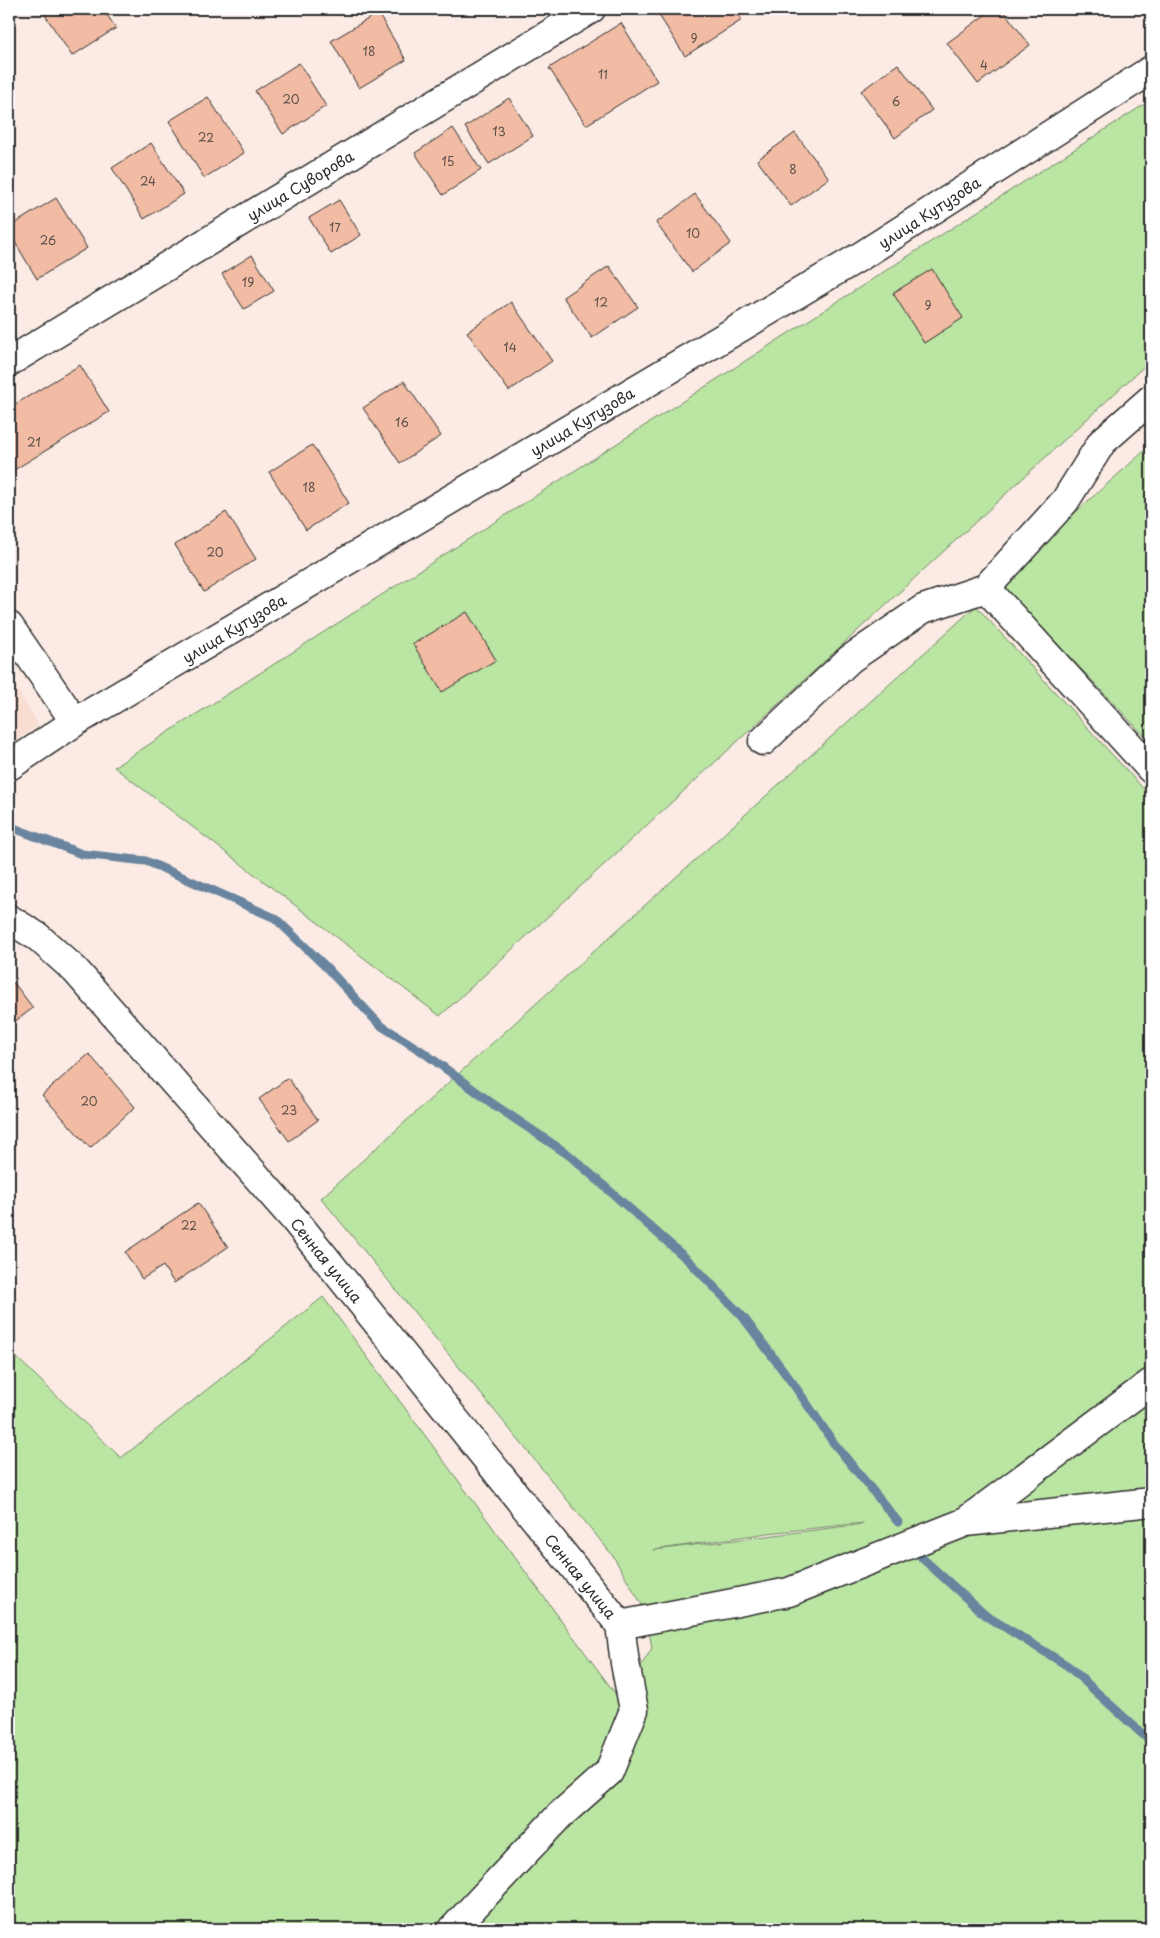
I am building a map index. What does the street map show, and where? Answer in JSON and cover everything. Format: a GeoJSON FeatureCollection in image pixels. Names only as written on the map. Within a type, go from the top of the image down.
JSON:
{"type":"FeatureCollection","features":[{"type":"Feature","properties":{"kind":"street","name":"улица Суворова"},"geometry":{"type":"LineString","coordinates":[[9,362],[591,9]]}},
{"type":"Feature","properties":{"kind":"street","name":"улица Кутузова"},"geometry":{"type":"LineString","coordinates":[[9,766],[76,722],[861,256],[1151,70]]}},
{"type":"Feature","properties":{"kind":"street"},"geometry":{"type":"LineString","coordinates":[[763,741],[850,659],[923,609],[986,588],[1065,501],[1102,442],[1151,399]]}},
{"type":"Feature","properties":{"kind":"street"},"geometry":{"type":"LineString","coordinates":[[986,588],[1151,769]]}},
{"type":"Feature","properties":{"kind":"street"},"geometry":{"type":"LineString","coordinates":[[9,626],[76,722]]}},
{"type":"Feature","properties":{"kind":"street","name":"Сенная улица"},"geometry":{"type":"LineString","coordinates":[[9,919],[38,937],[75,970],[294,1219],[620,1626]]}},
{"type":"Feature","properties":{"kind":"street"},"geometry":{"type":"LineString","coordinates":[[453,1929],[559,1816],[609,1772],[634,1710],[620,1626],[789,1592],[966,1522],[1151,1383]]}},
{"type":"Feature","properties":{"kind":"street"},"geometry":{"type":"LineString","coordinates":[[966,1522],[1151,1502]]}},
{"type":"Feature","properties":{"kind":"shaded area"},"geometry":{"type":"Polygon","coordinates":[[[9,677],[39,725],[9,744],[9,677]]]}},
{"type":"Feature","properties":{"kind":"green space"},"geometry":{"type":"Polygon","coordinates":[[[1151,100],[1151,360],[440,1016],[114,767],[1151,100]]]}},
{"type":"Feature","properties":{"kind":"green space"},"geometry":{"type":"Polygon","coordinates":[[[1151,445],[1151,743],[998,581],[1151,445]]]}},
{"type":"Feature","properties":{"kind":"green space"},"geometry":{"type":"Polygon","coordinates":[[[976,606],[1151,797],[1151,1929],[9,1929],[9,1350],[121,1458],[323,1297],[620,1700],[652,1648],[645,1610],[613,1556],[321,1198],[976,606]],[[863,1524],[768,1533],[654,1550],[863,1524]]]}},
{"type":"Feature","properties":{"kind":"building"},"geometry":{"type":"Polygon","coordinates":[[[41,9],[103,9],[116,28],[72,56],[41,9]]]}},
{"type":"Feature","properties":{"kind":"building"},"geometry":{"type":"Polygon","coordinates":[[[655,9],[735,9],[742,20],[685,56],[655,9]]]}},
{"type":"Feature","properties":{"kind":"building"},"geometry":{"type":"Polygon","coordinates":[[[993,9],[1002,9],[1030,45],[978,84],[947,43],[993,9]]]}},
{"type":"Feature","properties":{"kind":"building"},"geometry":{"type":"Polygon","coordinates":[[[378,13],[406,60],[359,88],[331,41],[378,13]]]}},
{"type":"Feature","properties":{"kind":"building"},"geometry":{"type":"Polygon","coordinates":[[[621,23],[657,81],[586,125],[549,68],[621,23]]]}},
{"type":"Feature","properties":{"kind":"building"},"geometry":{"type":"Polygon","coordinates":[[[299,63],[326,106],[283,134],[255,91],[299,63]]]}},
{"type":"Feature","properties":{"kind":"building"},"geometry":{"type":"Polygon","coordinates":[[[898,64],[932,110],[895,138],[861,91],[898,64]]]}},
{"type":"Feature","properties":{"kind":"building"},"geometry":{"type":"Polygon","coordinates":[[[208,97],[244,153],[204,178],[169,121],[208,97]]]}},
{"type":"Feature","properties":{"kind":"building"},"geometry":{"type":"Polygon","coordinates":[[[509,98],[533,136],[489,164],[465,127],[509,98]]]}},
{"type":"Feature","properties":{"kind":"building"},"geometry":{"type":"Polygon","coordinates":[[[453,128],[481,170],[443,195],[415,153],[453,128]]]}},
{"type":"Feature","properties":{"kind":"building"},"geometry":{"type":"Polygon","coordinates":[[[795,133],[829,178],[791,206],[757,160],[795,133]]]}},
{"type":"Feature","properties":{"kind":"building"},"geometry":{"type":"Polygon","coordinates":[[[151,143],[184,194],[144,219],[112,168],[151,143]]]}},
{"type":"Feature","properties":{"kind":"building"},"geometry":{"type":"Polygon","coordinates":[[[695,194],[731,243],[692,272],[656,223],[695,194]]]}},
{"type":"Feature","properties":{"kind":"building"},"geometry":{"type":"Polygon","coordinates":[[[56,198],[87,248],[37,279],[9,232],[9,227],[56,198]]]}},
{"type":"Feature","properties":{"kind":"building"},"geometry":{"type":"Polygon","coordinates":[[[339,200],[361,235],[331,254],[309,218],[339,200]]]}},
{"type":"Feature","properties":{"kind":"building"},"geometry":{"type":"Polygon","coordinates":[[[252,255],[274,291],[244,309],[222,274],[252,255]]]}},
{"type":"Feature","properties":{"kind":"building"},"geometry":{"type":"Polygon","coordinates":[[[609,266],[638,307],[592,338],[563,297],[609,266]]]}},
{"type":"Feature","properties":{"kind":"building"},"geometry":{"type":"Polygon","coordinates":[[[932,269],[963,318],[924,343],[893,293],[932,269]]]}},
{"type":"Feature","properties":{"kind":"building"},"geometry":{"type":"Polygon","coordinates":[[[511,302],[552,361],[509,391],[467,332],[511,302]]]}},
{"type":"Feature","properties":{"kind":"building"},"geometry":{"type":"Polygon","coordinates":[[[80,365],[109,412],[9,473],[9,408],[80,365]]]}},
{"type":"Feature","properties":{"kind":"building"},"geometry":{"type":"Polygon","coordinates":[[[404,381],[441,436],[400,463],[363,408],[404,381]]]}},
{"type":"Feature","properties":{"kind":"building"},"geometry":{"type":"Polygon","coordinates":[[[312,445],[349,503],[306,530],[269,472],[312,445]]]}},
{"type":"Feature","properties":{"kind":"building"},"geometry":{"type":"Polygon","coordinates":[[[226,512],[256,559],[204,592],[175,545],[226,512]]]}},
{"type":"Feature","properties":{"kind":"building"},"geometry":{"type":"Polygon","coordinates":[[[467,612],[496,660],[442,692],[413,644],[467,612]]]}},
{"type":"Feature","properties":{"kind":"building"},"geometry":{"type":"Polygon","coordinates":[[[14,983],[33,1008],[9,1026],[9,987],[14,983]]]}},
{"type":"Feature","properties":{"kind":"building"},"geometry":{"type":"Polygon","coordinates":[[[89,1054],[135,1107],[90,1148],[42,1095],[89,1054]]]}},
{"type":"Feature","properties":{"kind":"building"},"geometry":{"type":"Polygon","coordinates":[[[288,1078],[318,1120],[289,1141],[259,1099],[288,1078]]]}},
{"type":"Feature","properties":{"kind":"building"},"geometry":{"type":"Polygon","coordinates":[[[198,1203],[228,1247],[174,1283],[163,1266],[142,1279],[125,1252],[198,1203]]]}},
{"type":"Feature","properties":{"kind":"waterway"},"geometry":{"type":"LineString","coordinates":[[11,827],[82,854],[146,861],[275,918],[326,967],[380,1025],[423,1052],[493,1104],[569,1155],[689,1261],[743,1317],[794,1385],[833,1442],[898,1522]]}},
{"type":"Feature","properties":{"kind":"waterway"},"geometry":{"type":"LineString","coordinates":[[922,1558],[985,1615],[1068,1666],[1151,1742]]}}]}
